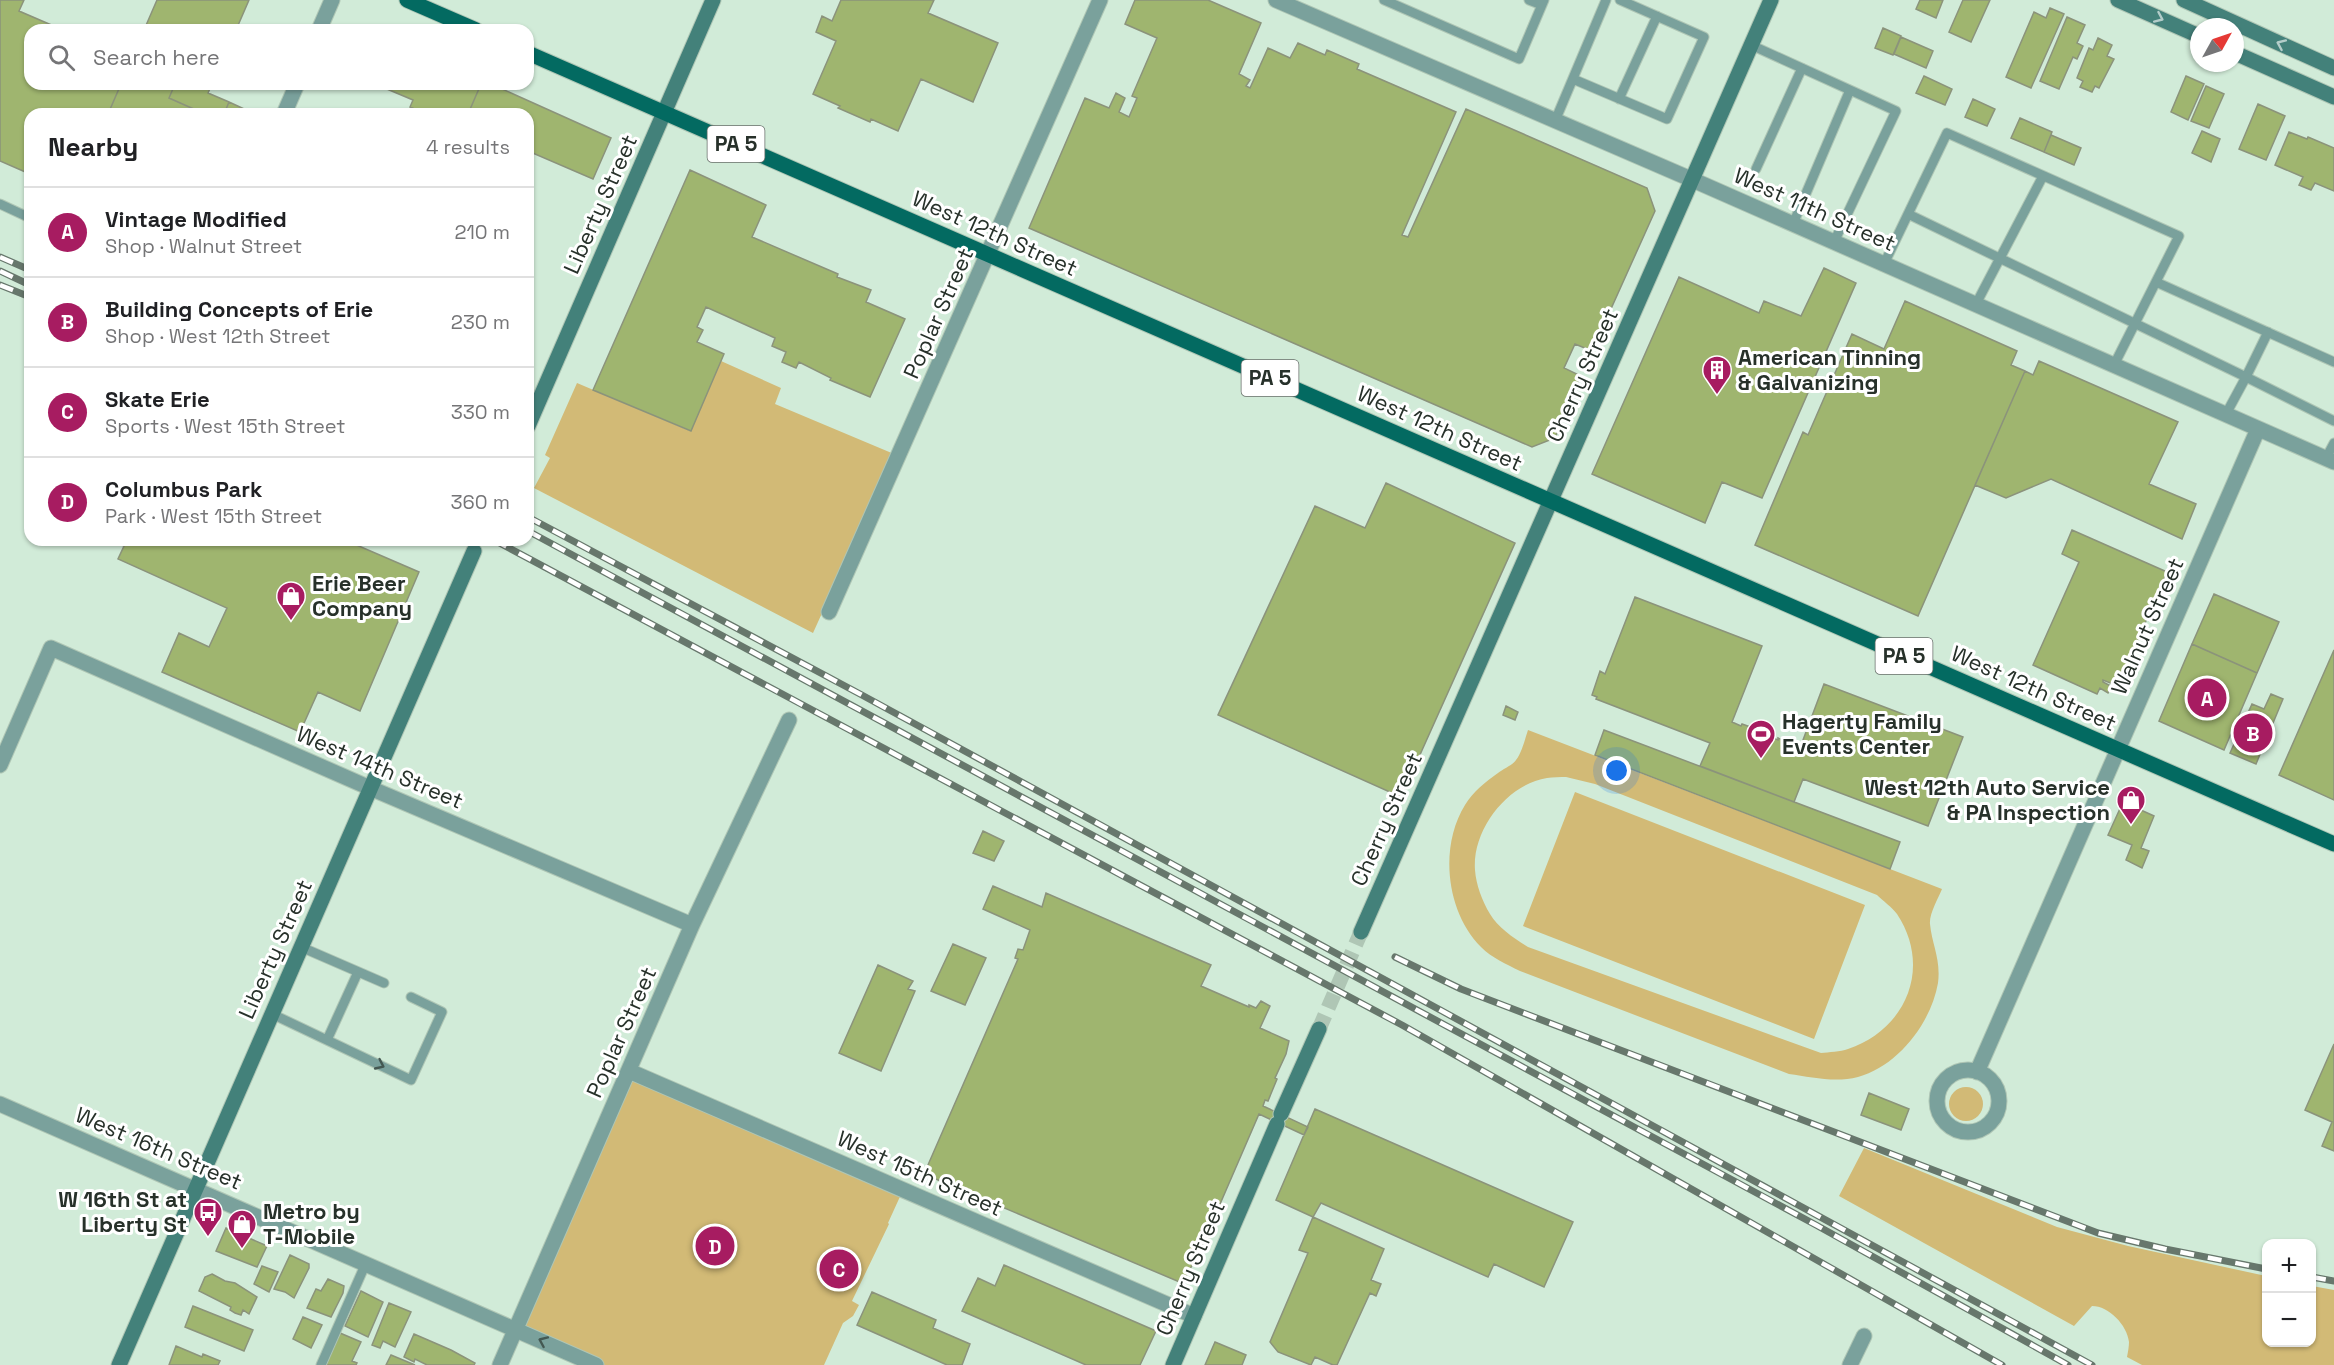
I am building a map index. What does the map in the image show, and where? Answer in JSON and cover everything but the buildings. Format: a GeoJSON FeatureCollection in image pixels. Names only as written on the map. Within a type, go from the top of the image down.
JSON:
{"type":"FeatureCollection","features":[{"type":"Feature","properties":{"kind":"main road"},"geometry":{"type":"LineString","coordinates":[[407,0],[462,24]]}},
{"type":"Feature","properties":{"kind":"main road","name":"West 12th Street"},"geometry":{"type":"LineString","coordinates":[[534,56],[2334,844]]}},
{"type":"Feature","properties":{"kind":"street"},"geometry":{"type":"LineString","coordinates":[[322,24],[332,0]]}},
{"type":"Feature","properties":{"kind":"street","name":"Liberty Street"},"geometry":{"type":"LineString","coordinates":[[534,412],[713,0]]}},
{"type":"Feature","properties":{"kind":"street","name":"Poplar Street"},"geometry":{"type":"LineString","coordinates":[[829,612],[1100,0]]}},
{"type":"Feature","properties":{"kind":"street","name":"West 11th Street"},"geometry":{"type":"LineString","coordinates":[[1276,0],[1693,180],[2330,460]]}},
{"type":"Feature","properties":{"kind":"street","name":"Cherry Street"},"geometry":{"type":"LineString","coordinates":[[1361,932],[1771,0]]}},
{"type":"Feature","properties":{"kind":"street"},"geometry":{"type":"LineString","coordinates":[[2118,0],[2190,32]]}},
{"type":"Feature","properties":{"kind":"street"},"geometry":{"type":"LineString","coordinates":[[2184,0],[2334,68]]}},
{"type":"Feature","properties":{"kind":"street"},"geometry":{"type":"LineString","coordinates":[[2244,57],[2334,97]]}},
{"type":"Feature","properties":{"kind":"street"},"geometry":{"type":"LineString","coordinates":[[287,108],[294,90]]}},
{"type":"Feature","properties":{"kind":"street","name":"Walnut Street"},"geometry":{"type":"LineString","coordinates":[[1977,1072],[2258,429]]}},
{"type":"Feature","properties":{"kind":"street","name":"Liberty Street"},"geometry":{"type":"LineString","coordinates":[[119,1365],[474,551]]}},
{"type":"Feature","properties":{"kind":"street","name":"West 14th Street"},"geometry":{"type":"LineString","coordinates":[[0,765],[51,648],[370,788],[692,925]]}},
{"type":"Feature","properties":{"kind":"street","name":"Poplar Street"},"geometry":{"type":"LineString","coordinates":[[500,1365],[692,925],[789,720]]}},
{"type":"Feature","properties":{"kind":"street","name":"Cherry Street"},"geometry":{"type":"LineString","coordinates":[[1173,1365],[1319,1029]]}},
{"type":"Feature","properties":{"kind":"street","name":"West 15th Street"},"geometry":{"type":"LineString","coordinates":[[629,1071],[1194,1316]]}},
{"type":"Feature","properties":{"kind":"street"},"geometry":{"type":"LineString","coordinates":[[1957,1072],[1977,1072],[1993,1085],[1998,1104],[1991,1122],[1983,1128],[1964,1132],[1946,1123],[1937,1105],[1938,1095],[1948,1077],[1957,1072]]}},
{"type":"Feature","properties":{"kind":"street","name":"West 16th Street"},"geometry":{"type":"LineString","coordinates":[[0,1104],[596,1365]]}},
{"type":"Feature","properties":{"kind":"street"},"geometry":{"type":"LineString","coordinates":[[1851,1365],[1864,1336]]}},
{"type":"Feature","properties":{"kind":"lane"},"geometry":{"type":"LineString","coordinates":[[1384,0],[1519,59],[1543,3],[1528,0]]}},
{"type":"Feature","properties":{"kind":"lane"},"geometry":{"type":"LineString","coordinates":[[1555,121],[1606,0]]}},
{"type":"Feature","properties":{"kind":"lane"},"geometry":{"type":"LineString","coordinates":[[1573,79],[1667,119],[1704,37],[1620,0]]}},
{"type":"Feature","properties":{"kind":"lane"},"geometry":{"type":"LineString","coordinates":[[1619,99],[1657,16]]}},
{"type":"Feature","properties":{"kind":"lane"},"geometry":{"type":"LineString","coordinates":[[1751,45],[1896,111],[1834,242]]}},
{"type":"Feature","properties":{"kind":"lane"},"geometry":{"type":"LineString","coordinates":[[1756,169],[1802,68]]}},
{"type":"Feature","properties":{"kind":"lane"},"geometry":{"type":"LineString","coordinates":[[1793,224],[1850,90]]}},
{"type":"Feature","properties":{"kind":"lane"},"geometry":{"type":"LineString","coordinates":[[1884,264],[1947,133],[2179,236],[2114,365]]}},
{"type":"Feature","properties":{"kind":"lane"},"geometry":{"type":"LineString","coordinates":[[1976,304],[2043,176]]}},
{"type":"Feature","properties":{"kind":"lane"},"geometry":{"type":"LineString","coordinates":[[0,204],[24,215]]}},
{"type":"Feature","properties":{"kind":"lane"},"geometry":{"type":"LineString","coordinates":[[1908,214],[2334,421]]}},
{"type":"Feature","properties":{"kind":"lane"},"geometry":{"type":"LineString","coordinates":[[2156,282],[2334,362]]}},
{"type":"Feature","properties":{"kind":"lane"},"geometry":{"type":"LineString","coordinates":[[2226,414],[2268,332]]}},
{"type":"Feature","properties":{"kind":"lane"},"geometry":{"type":"LineString","coordinates":[[2330,460],[2334,443]]}},
{"type":"Feature","properties":{"kind":"lane"},"geometry":{"type":"LineString","coordinates":[[301,947],[384,983]]}},
{"type":"Feature","properties":{"kind":"lane"},"geometry":{"type":"LineString","coordinates":[[327,1040],[358,972]]}},
{"type":"Feature","properties":{"kind":"lane"},"geometry":{"type":"LineString","coordinates":[[272,1014],[411,1080],[442,1012],[411,997]]}},
{"type":"Feature","properties":{"kind":"lane"},"geometry":{"type":"LineString","coordinates":[[321,1365],[366,1263]]}},
{"type":"Feature","properties":{"kind":"shaded area"},"geometry":{"type":"Polygon","coordinates":[[[721,361],[781,388],[775,404],[894,454],[813,633],[534,488],[550,458],[545,455],[577,383],[690,431],[721,361]]]}},
{"type":"Feature","properties":{"kind":"shaded area"},"geometry":{"type":"Polygon","coordinates":[[[1528,730],[1942,889],[1930,920],[1937,959],[1938,983],[1928,1013],[1910,1041],[1886,1063],[1858,1077],[1832,1079],[1789,1074],[1520,971],[1485,951],[1469,933],[1454,898],[1449,859],[1452,840],[1457,822],[1468,800],[1500,771],[1515,762],[1528,730]],[[1566,777],[1547,778],[1533,782],[1506,799],[1486,824],[1476,855],[1477,881],[1490,914],[1497,924],[1512,936],[1528,947],[1821,1053],[1845,1050],[1868,1040],[1885,1027],[1899,1011],[1908,994],[1912,975],[1912,955],[1907,934],[1897,914],[1877,895],[1595,784],[1566,777]]]}},
{"type":"Feature","properties":{"kind":"shaded area"},"geometry":{"type":"Polygon","coordinates":[[[1575,792],[1865,905],[1814,1039],[1523,926],[1575,792]]]}},
{"type":"Feature","properties":{"kind":"shaded area"},"geometry":{"type":"Polygon","coordinates":[[[629,1071],[903,1190],[852,1301],[859,1305],[853,1316],[843,1323],[824,1365],[596,1365],[516,1329],[629,1071]]]}},
{"type":"Feature","properties":{"kind":"shaded area"},"geometry":{"type":"Polygon","coordinates":[[[1966,1087],[1978,1092],[1983,1104],[1978,1116],[1966,1121],[1954,1116],[1949,1104],[1954,1092],[1966,1087]]]}},
{"type":"Feature","properties":{"kind":"shaded area"},"geometry":{"type":"Polygon","coordinates":[[[1864,1148],[2057,1227],[2128,1246],[2262,1275],[2262,1347],[2316,1347],[2316,1287],[2334,1290],[2334,1365],[2142,1365],[2127,1357],[2129,1342],[2125,1329],[2105,1309],[2092,1306],[2074,1326],[1839,1196],[1864,1148]]]}},
{"type":"Feature","properties":{"kind":"tunnel"},"geometry":{"type":"LineString","coordinates":[[1319,1029],[1361,932]]}},
{"type":"Feature","properties":{"kind":"railway"},"geometry":{"type":"LineString","coordinates":[[0,257],[24,267]]}},
{"type":"Feature","properties":{"kind":"railway"},"geometry":{"type":"LineString","coordinates":[[0,271],[24,282]]}},
{"type":"Feature","properties":{"kind":"railway"},"geometry":{"type":"LineString","coordinates":[[0,285],[24,295]]}},
{"type":"Feature","properties":{"kind":"railway"},"geometry":{"type":"LineString","coordinates":[[534,520],[860,694],[2092,1365]]}},
{"type":"Feature","properties":{"kind":"railway"},"geometry":{"type":"LineString","coordinates":[[534,534],[1816,1225],[2068,1365]]}},
{"type":"Feature","properties":{"kind":"railway"},"geometry":{"type":"LineString","coordinates":[[505,546],[1402,1025],[2002,1365]]}},
{"type":"Feature","properties":{"kind":"railway"},"geometry":{"type":"LineString","coordinates":[[1395,957],[1461,989],[2098,1233],[2262,1268]]}},
{"type":"Feature","properties":{"kind":"railway"},"geometry":{"type":"LineString","coordinates":[[2316,1278],[2334,1281]]}},
{"type":"Feature","properties":{"kind":"place","name":"American Tinning & Galvanizing"},"geometry":{"type":"Point","coordinates":[1717,396]}},
{"type":"Feature","properties":{"kind":"place","name":"Erie Beer Company"},"geometry":{"type":"Point","coordinates":[291,622]}},
{"type":"Feature","properties":{"kind":"place","name":"Vintage Modified"},"geometry":{"type":"Point","coordinates":[2207,698]}},
{"type":"Feature","properties":{"kind":"place","name":"Building Concepts of Erie"},"geometry":{"type":"Point","coordinates":[2253,733]}},
{"type":"Feature","properties":{"kind":"place","name":"Hagerty Family Events Center"},"geometry":{"type":"Point","coordinates":[1761,760]}},
{"type":"Feature","properties":{"kind":"place","name":"West 12th Auto Service & PA Inspection"},"geometry":{"type":"Point","coordinates":[2131,826]}},
{"type":"Feature","properties":{"kind":"place","name":"W 16th St at Liberty St"},"geometry":{"type":"Point","coordinates":[208,1238]}},
{"type":"Feature","properties":{"kind":"place","name":"Columbus Park"},"geometry":{"type":"Point","coordinates":[715,1246]}},
{"type":"Feature","properties":{"kind":"place","name":"Metro by T-Mobile"},"geometry":{"type":"Point","coordinates":[242,1250]}},
{"type":"Feature","properties":{"kind":"place","name":"Skate Erie"},"geometry":{"type":"Point","coordinates":[839,1269]}}]}
